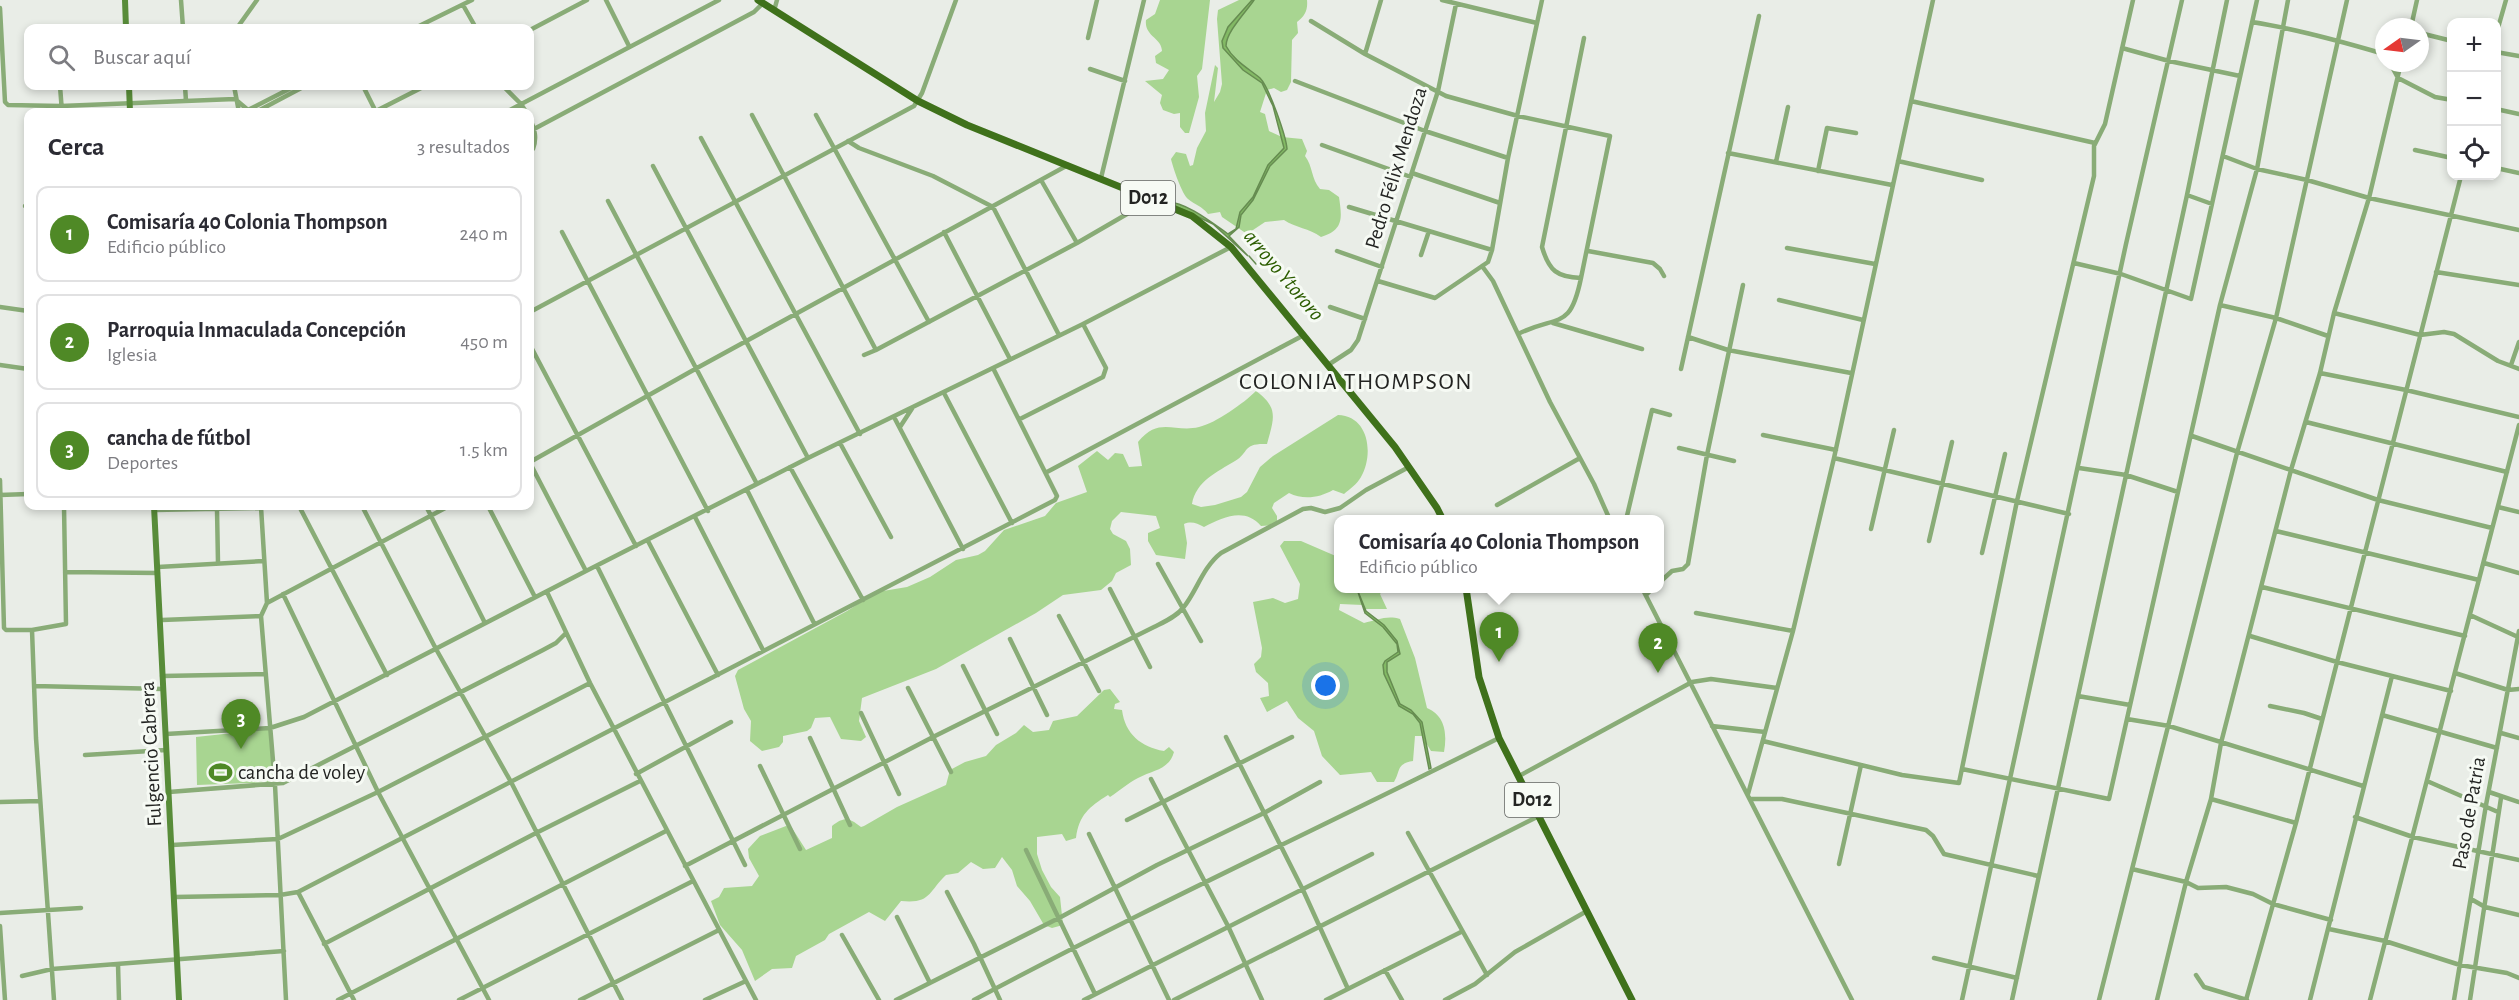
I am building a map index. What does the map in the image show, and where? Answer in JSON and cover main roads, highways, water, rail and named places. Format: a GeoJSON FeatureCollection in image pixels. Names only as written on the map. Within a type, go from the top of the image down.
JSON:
{"type":"FeatureCollection","features":[{"type":"Feature","properties":{"kind":"main road"},"geometry":{"type":"LineString","coordinates":[[124,0],[126,24]]}},
{"type":"Feature","properties":{"kind":"main road","name":"D012"},"geometry":{"type":"LineString","coordinates":[[760,2],[918,101],[967,125],[1192,216],[1232,247],[1370,416],[1409,467],[1440,515]]}},
{"type":"Feature","properties":{"kind":"main road"},"geometry":{"type":"LineString","coordinates":[[129,90],[130,108]]}},
{"type":"Feature","properties":{"kind":"main road","name":"Fulgencio Cabrera"},"geometry":{"type":"LineString","coordinates":[[154,510],[162,620],[162,676],[179,1000]]}},
{"type":"Feature","properties":{"kind":"main road","name":"D012"},"geometry":{"type":"LineString","coordinates":[[1467,593],[1479,677],[1499,738],[1632,1000]]}},
{"type":"Feature","properties":{"kind":"waterway","name":"arroyo Ytororo"},"geometry":{"type":"LineString","coordinates":[[1249,256],[1256,264]]}},
{"type":"Feature","properties":{"kind":"place","name":"Comisaría 40 Colonia Thompson"},"geometry":{"type":"Point","coordinates":[1499,662]}},
{"type":"Feature","properties":{"kind":"place","name":"Parroquia Inmaculada Concepción"},"geometry":{"type":"Point","coordinates":[1658,673]}},
{"type":"Feature","properties":{"kind":"place","name":"cancha de fútbol"},"geometry":{"type":"Point","coordinates":[241,749]}},
{"type":"Feature","properties":{"kind":"place","name":"cancha de voley"},"geometry":{"type":"Point","coordinates":[220,772]}},
{"type":"Feature","properties":{"kind":"district","name":"COLONIA THOMPSON"},"geometry":{"type":"Point","coordinates":[1356,382]}}]}
